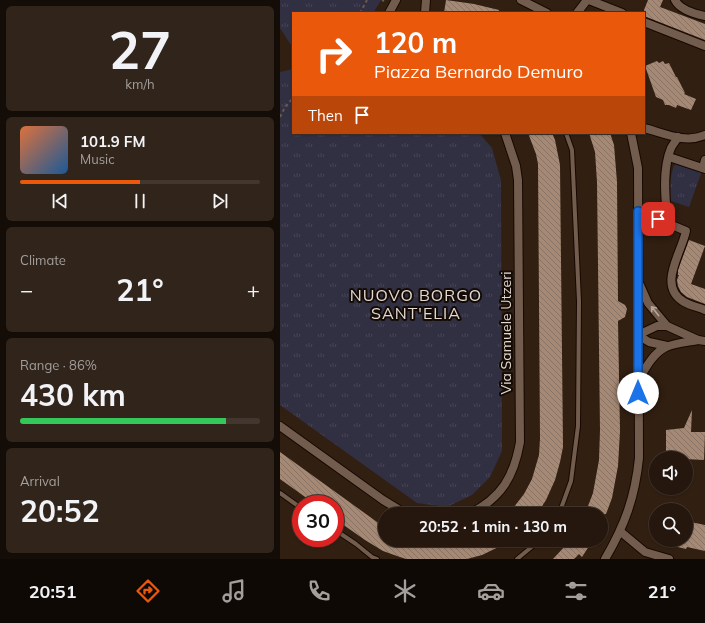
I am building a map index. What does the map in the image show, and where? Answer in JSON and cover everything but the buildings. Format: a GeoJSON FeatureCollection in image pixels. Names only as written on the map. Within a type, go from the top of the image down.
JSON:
{"type":"FeatureCollection","features":[{"type":"Feature","properties":{"kind":"street"},"geometry":{"type":"LineString","coordinates":[[390,12],[396,0]]}},
{"type":"Feature","properties":{"kind":"street"},"geometry":{"type":"LineString","coordinates":[[425,12],[426,0]]}},
{"type":"Feature","properties":{"kind":"street"},"geometry":{"type":"LineString","coordinates":[[521,0],[545,12]]}},
{"type":"Feature","properties":{"kind":"street"},"geometry":{"type":"LineString","coordinates":[[578,12],[588,0],[619,12]]}},
{"type":"Feature","properties":{"kind":"street"},"geometry":{"type":"LineString","coordinates":[[675,0],[678,6],[685,10],[705,16]]}},
{"type":"Feature","properties":{"kind":"street"},"geometry":{"type":"LineString","coordinates":[[645,22],[705,46]]}},
{"type":"Feature","properties":{"kind":"street"},"geometry":{"type":"LineString","coordinates":[[645,128],[678,137],[699,137],[705,134]]}},
{"type":"Feature","properties":{"kind":"street","name":"Via Samuele Utzeri"},"geometry":{"type":"LineString","coordinates":[[483,507],[494,499],[511,474],[520,442],[518,180],[516,166],[505,134]]}},
{"type":"Feature","properties":{"kind":"street"},"geometry":{"type":"LineString","coordinates":[[608,558],[627,518],[637,476],[639,458],[638,168],[631,134]]}},
{"type":"Feature","properties":{"kind":"street"},"geometry":{"type":"LineString","coordinates":[[668,223],[665,197],[667,165],[671,148],[678,137]]}},
{"type":"Feature","properties":{"kind":"street"},"geometry":{"type":"LineString","coordinates":[[669,156],[704,166]]}},
{"type":"Feature","properties":{"kind":"street"},"geometry":{"type":"LineString","coordinates":[[638,211],[686,231],[672,272],[672,290],[683,301],[691,306],[705,310]]}},
{"type":"Feature","properties":{"kind":"street"},"geometry":{"type":"LineString","coordinates":[[638,281],[648,304],[667,326]]}},
{"type":"Feature","properties":{"kind":"street"},"geometry":{"type":"LineString","coordinates":[[638,335],[657,326],[667,326],[701,341]]}},
{"type":"Feature","properties":{"kind":"street"},"geometry":{"type":"LineString","coordinates":[[638,335],[649,342],[667,346],[701,341]]}},
{"type":"Feature","properties":{"kind":"street"},"geometry":{"type":"LineString","coordinates":[[638,381],[647,366],[659,352],[667,346]]}},
{"type":"Feature","properties":{"kind":"street"},"geometry":{"type":"LineString","coordinates":[[280,426],[393,507]]}},
{"type":"Feature","properties":{"kind":"street"},"geometry":{"type":"LineString","coordinates":[[620,532],[646,552],[665,559]]}},
{"type":"Feature","properties":{"kind":"lane"},"geometry":{"type":"LineString","coordinates":[[562,507],[571,481],[578,426],[578,293],[572,150],[566,134]]}},
{"type":"Feature","properties":{"kind":"lane"},"geometry":{"type":"LineString","coordinates":[[280,493],[292,502]]}},
{"type":"Feature","properties":{"kind":"lane"},"geometry":{"type":"LineString","coordinates":[[344,536],[372,557],[377,559]]}},
{"type":"Feature","properties":{"kind":"lane"},"geometry":{"type":"LineString","coordinates":[[517,559],[532,547]]}},
{"type":"Feature","properties":{"kind":"path"},"geometry":{"type":"LineString","coordinates":[[361,12],[367,0]]}},
{"type":"Feature","properties":{"kind":"path"},"geometry":{"type":"LineString","coordinates":[[280,117],[285,107],[292,99]]}},
{"type":"Feature","properties":{"kind":"green space"},"geometry":{"type":"Polygon","coordinates":[[[280,0],[381,0],[374,12],[292,12],[292,46],[280,28],[280,0]]]}},
{"type":"Feature","properties":{"kind":"green space"},"geometry":{"type":"Polygon","coordinates":[[[292,69],[292,134],[480,134],[492,148],[501,180],[502,451],[490,477],[472,495],[447,507],[417,503],[280,405],[280,72],[292,69]]]}},
{"type":"Feature","properties":{"kind":"green space"},"geometry":{"type":"Polygon","coordinates":[[[678,161],[702,171],[689,207],[671,201],[670,185],[673,169],[678,161]]]}},
{"type":"Feature","properties":{"kind":"district","name":"NUOVO BORGO SANT'ELIA"},"geometry":{"type":"Point","coordinates":[416,304]}},
{"type":"Feature","properties":{"kind":"route"},"geometry":{"type":"LineString","coordinates":[[638,393],[638,211],[658,219]]}}]}
